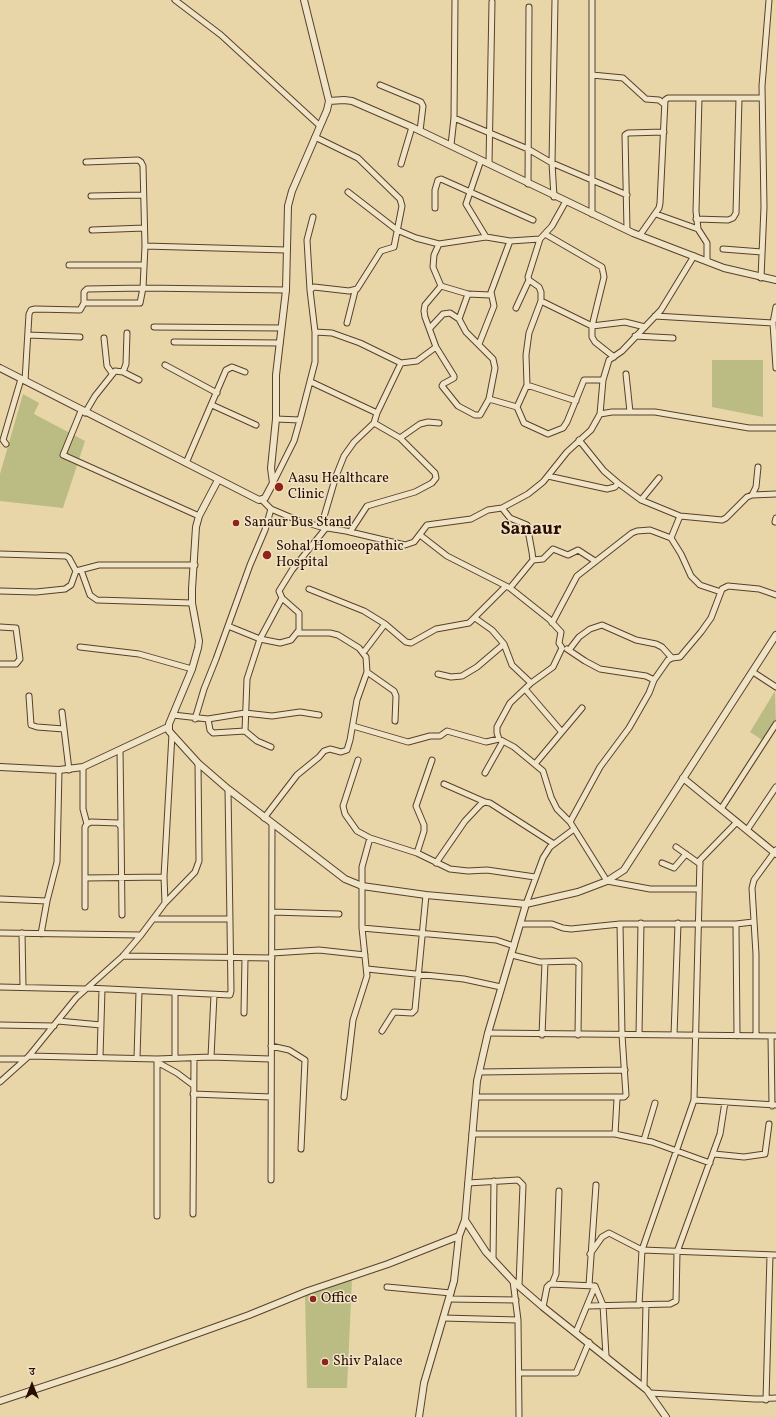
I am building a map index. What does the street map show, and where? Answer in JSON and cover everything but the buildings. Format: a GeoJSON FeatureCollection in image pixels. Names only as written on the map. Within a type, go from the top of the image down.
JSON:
{"type":"FeatureCollection","features":[{"type":"Feature","properties":{"kind":"street"},"geometry":{"type":"LineString","coordinates":[[175,0],[221,35],[320,126]]}},
{"type":"Feature","properties":{"kind":"street"},"geometry":{"type":"LineString","coordinates":[[273,483],[272,468],[276,419],[276,375],[286,290],[288,206],[292,191],[316,137],[329,101],[304,0]]}},
{"type":"Feature","properties":{"kind":"street"},"geometry":{"type":"LineString","coordinates":[[451,145],[454,118],[456,0]]}},
{"type":"Feature","properties":{"kind":"street"},"geometry":{"type":"LineString","coordinates":[[554,197],[552,163],[555,0]]}},
{"type":"Feature","properties":{"kind":"street"},"geometry":{"type":"LineString","coordinates":[[592,0],[592,214]]}},
{"type":"Feature","properties":{"kind":"street"},"geometry":{"type":"LineString","coordinates":[[761,278],[764,207],[762,98],[763,62],[769,0]]}},
{"type":"Feature","properties":{"kind":"street"},"geometry":{"type":"LineString","coordinates":[[489,163],[492,2]]}},
{"type":"Feature","properties":{"kind":"street"},"geometry":{"type":"LineString","coordinates":[[528,184],[529,8]]}},
{"type":"Feature","properties":{"kind":"street"},"geometry":{"type":"LineString","coordinates":[[592,75],[623,78],[646,99],[659,100],[664,104]]}},
{"type":"Feature","properties":{"kind":"street"},"geometry":{"type":"LineString","coordinates":[[380,85],[421,102],[423,106],[420,131]]}},
{"type":"Feature","properties":{"kind":"street"},"geometry":{"type":"LineString","coordinates":[[640,235],[656,214],[660,203],[664,104],[668,98],[762,98]]}},
{"type":"Feature","properties":{"kind":"street"},"geometry":{"type":"LineString","coordinates":[[699,98],[696,219],[698,229],[707,243],[707,261]]}},
{"type":"Feature","properties":{"kind":"street"},"geometry":{"type":"LineString","coordinates":[[696,219],[728,220],[733,218],[736,213],[739,98]]}},
{"type":"Feature","properties":{"kind":"street"},"geometry":{"type":"LineString","coordinates":[[329,101],[352,101],[451,145],[554,197],[566,201],[627,230],[707,261],[761,278],[776,280]]}},
{"type":"Feature","properties":{"kind":"street"},"geometry":{"type":"LineString","coordinates":[[454,118],[528,149],[552,163],[627,195]]}},
{"type":"Feature","properties":{"kind":"street"},"geometry":{"type":"LineString","coordinates":[[401,164],[412,127]]}},
{"type":"Feature","properties":{"kind":"street"},"geometry":{"type":"LineString","coordinates":[[627,230],[625,135],[628,133],[664,132]]}},
{"type":"Feature","properties":{"kind":"street"},"geometry":{"type":"LineString","coordinates":[[316,137],[358,158],[400,199],[402,206],[394,247],[382,251],[355,291],[347,323]]}},
{"type":"Feature","properties":{"kind":"street"},"geometry":{"type":"LineString","coordinates":[[84,303],[138,304],[142,300],[145,246],[143,166],[141,162],[138,160],[86,162]]}},
{"type":"Feature","properties":{"kind":"street"},"geometry":{"type":"LineString","coordinates":[[481,160],[466,198],[467,209],[486,237]]}},
{"type":"Feature","properties":{"kind":"street"},"geometry":{"type":"LineString","coordinates":[[435,208],[434,193],[439,180],[533,220]]}},
{"type":"Feature","properties":{"kind":"street"},"geometry":{"type":"LineString","coordinates":[[348,192],[397,230],[416,238],[439,244],[486,237],[510,241],[540,239]]}},
{"type":"Feature","properties":{"kind":"street"},"geometry":{"type":"LineString","coordinates":[[91,196],[143,196]]}},
{"type":"Feature","properties":{"kind":"street"},"geometry":{"type":"LineString","coordinates":[[516,308],[529,280],[540,239],[545,234],[566,201]]}},
{"type":"Feature","properties":{"kind":"street"},"geometry":{"type":"LineString","coordinates":[[656,214],[698,229]]}},
{"type":"Feature","properties":{"kind":"street"},"geometry":{"type":"LineString","coordinates":[[262,500],[273,483],[294,441],[311,382],[315,362],[315,332],[310,290],[307,240],[313,217]]}},
{"type":"Feature","properties":{"kind":"street"},"geometry":{"type":"LineString","coordinates":[[92,230],[144,228]]}},
{"type":"Feature","properties":{"kind":"street"},"geometry":{"type":"LineString","coordinates":[[545,234],[602,267],[604,277],[592,326],[592,340],[614,357]]}},
{"type":"Feature","properties":{"kind":"street"},"geometry":{"type":"LineString","coordinates":[[479,344],[494,306],[490,296],[510,241]]}},
{"type":"Feature","properties":{"kind":"street"},"geometry":{"type":"LineString","coordinates":[[439,244],[434,255],[434,267],[442,286]]}},
{"type":"Feature","properties":{"kind":"street"},"geometry":{"type":"LineString","coordinates":[[145,246],[286,250]]}},
{"type":"Feature","properties":{"kind":"street"},"geometry":{"type":"LineString","coordinates":[[724,249],[762,252]]}},
{"type":"Feature","properties":{"kind":"street"},"geometry":{"type":"LineString","coordinates":[[0,368],[186,464],[262,500],[271,509],[323,527],[350,532],[405,546],[414,542],[424,527],[432,523],[464,521],[476,517],[488,510],[502,508],[528,494],[548,476],[567,452],[591,430],[600,414],[603,380],[609,360],[622,351],[655,316],[681,280],[694,256]]}},
{"type":"Feature","properties":{"kind":"street"},"geometry":{"type":"LineString","coordinates":[[69,264],[143,265]]}},
{"type":"Feature","properties":{"kind":"street"},"geometry":{"type":"LineString","coordinates":[[529,280],[539,287],[541,292],[541,301],[529,333],[526,355],[527,385],[517,407],[524,423],[548,434],[563,428],[567,422],[584,380],[603,380]]}},
{"type":"Feature","properties":{"kind":"street"},"geometry":{"type":"LineString","coordinates":[[442,286],[468,294],[490,296]]}},
{"type":"Feature","properties":{"kind":"street"},"geometry":{"type":"LineString","coordinates":[[430,328],[447,313],[459,319],[466,332],[479,344],[495,363],[489,399],[483,413],[478,416],[454,403],[442,386],[454,378],[454,376],[436,347],[425,318],[425,306],[442,286]]}},
{"type":"Feature","properties":{"kind":"street"},"geometry":{"type":"LineString","coordinates":[[310,290],[314,287],[355,291]]}},
{"type":"Feature","properties":{"kind":"street"},"geometry":{"type":"LineString","coordinates":[[6,444],[3,440],[23,380],[29,314],[31,310],[80,310],[84,303],[84,292],[88,289],[142,288],[286,290]]}},
{"type":"Feature","properties":{"kind":"street"},"geometry":{"type":"LineString","coordinates":[[459,319],[468,294]]}},
{"type":"Feature","properties":{"kind":"street"},"geometry":{"type":"LineString","coordinates":[[541,301],[592,326],[617,322],[631,323],[645,327]]}},
{"type":"Feature","properties":{"kind":"street"},"geometry":{"type":"LineString","coordinates":[[776,307],[773,323],[776,368]]}},
{"type":"Feature","properties":{"kind":"street"},"geometry":{"type":"LineString","coordinates":[[655,316],[773,323]]}},
{"type":"Feature","properties":{"kind":"street"},"geometry":{"type":"LineString","coordinates":[[154,327],[281,328]]}},
{"type":"Feature","properties":{"kind":"street"},"geometry":{"type":"LineString","coordinates":[[315,332],[332,333],[360,343],[402,363],[417,361],[436,347]]}},
{"type":"Feature","properties":{"kind":"street"},"geometry":{"type":"LineString","coordinates":[[123,372],[126,364],[127,333]]}},
{"type":"Feature","properties":{"kind":"street"},"geometry":{"type":"LineString","coordinates":[[28,335],[80,337]]}},
{"type":"Feature","properties":{"kind":"street"},"geometry":{"type":"LineString","coordinates":[[635,336],[673,338]]}},
{"type":"Feature","properties":{"kind":"street"},"geometry":{"type":"LineString","coordinates":[[104,338],[107,366],[112,373]]}},
{"type":"Feature","properties":{"kind":"street"},"geometry":{"type":"LineString","coordinates":[[174,342],[280,343]]}},
{"type":"Feature","properties":{"kind":"street"},"geometry":{"type":"LineString","coordinates":[[298,633],[299,613],[282,598],[279,591],[285,579],[323,527],[336,476],[344,456],[354,442],[374,423],[377,413],[402,363]]}},
{"type":"Feature","properties":{"kind":"street"},"geometry":{"type":"LineString","coordinates":[[165,365],[217,393]]}},
{"type":"Feature","properties":{"kind":"street"},"geometry":{"type":"LineString","coordinates":[[186,464],[228,367],[245,372]]}},
{"type":"Feature","properties":{"kind":"street"},"geometry":{"type":"LineString","coordinates":[[139,380],[123,372],[115,371],[112,373],[83,412],[63,455],[199,516]]}},
{"type":"Feature","properties":{"kind":"street"},"geometry":{"type":"LineString","coordinates":[[626,374],[630,412]]}},
{"type":"Feature","properties":{"kind":"street"},"geometry":{"type":"LineString","coordinates":[[311,382],[377,413]]}},
{"type":"Feature","properties":{"kind":"street"},"geometry":{"type":"LineString","coordinates":[[527,385],[576,401]]}},
{"type":"Feature","properties":{"kind":"street"},"geometry":{"type":"LineString","coordinates":[[489,399],[517,407]]}},
{"type":"Feature","properties":{"kind":"street"},"geometry":{"type":"LineString","coordinates":[[212,405],[256,425]]}},
{"type":"Feature","properties":{"kind":"street"},"geometry":{"type":"LineString","coordinates":[[600,414],[630,412],[674,415],[749,428],[776,427]]}},
{"type":"Feature","properties":{"kind":"street"},"geometry":{"type":"LineString","coordinates":[[276,419],[300,420]]}},
{"type":"Feature","properties":{"kind":"street"},"geometry":{"type":"LineString","coordinates":[[400,438],[420,424],[428,422],[439,423]]}},
{"type":"Feature","properties":{"kind":"street"},"geometry":{"type":"LineString","coordinates":[[350,532],[367,506],[415,492],[435,480],[435,473],[400,438],[374,423]]}},
{"type":"Feature","properties":{"kind":"street"},"geometry":{"type":"LineString","coordinates":[[579,440],[604,470],[618,483],[641,500],[680,516],[722,520],[726,518],[743,500],[752,494],[756,487],[758,467]]}},
{"type":"Feature","properties":{"kind":"street"},"geometry":{"type":"LineString","coordinates":[[548,476],[607,489],[615,488],[618,483]]}},
{"type":"Feature","properties":{"kind":"street"},"geometry":{"type":"LineString","coordinates":[[641,500],[659,478]]}},
{"type":"Feature","properties":{"kind":"street"},"geometry":{"type":"LineString","coordinates":[[0,767],[70,770],[83,767],[168,727],[192,669],[199,641],[192,603],[196,527],[199,516],[218,480]]}},
{"type":"Feature","properties":{"kind":"street"},"geometry":{"type":"LineString","coordinates":[[752,494],[776,494]]}},
{"type":"Feature","properties":{"kind":"street"},"geometry":{"type":"LineString","coordinates":[[502,508],[510,518],[527,525],[533,560]]}},
{"type":"Feature","properties":{"kind":"street"},"geometry":{"type":"LineString","coordinates":[[195,719],[204,689],[250,565],[268,523],[271,509]]}},
{"type":"Feature","properties":{"kind":"street"},"geometry":{"type":"LineString","coordinates":[[671,538],[680,516]]}},
{"type":"Feature","properties":{"kind":"street"},"geometry":{"type":"LineString","coordinates":[[552,623],[577,576],[637,531],[650,530],[671,538],[696,582],[721,592]]}},
{"type":"Feature","properties":{"kind":"street"},"geometry":{"type":"LineString","coordinates":[[420,535],[447,556],[507,588],[552,623],[561,632],[559,643],[562,648],[569,650],[600,669],[646,676],[654,680]]}},
{"type":"Feature","properties":{"kind":"street"},"geometry":{"type":"LineString","coordinates":[[309,589],[364,611],[385,624],[406,642],[411,643],[436,629],[464,626],[475,618],[507,588],[533,560],[543,558],[553,549],[568,555],[578,550],[595,561]]}},
{"type":"Feature","properties":{"kind":"street"},"geometry":{"type":"LineString","coordinates":[[0,554],[66,556],[79,570],[90,595],[97,600],[192,603]]}},
{"type":"Feature","properties":{"kind":"street"},"geometry":{"type":"LineString","coordinates":[[0,591],[36,592],[65,589],[71,585],[79,570],[100,565],[195,565]]}},
{"type":"Feature","properties":{"kind":"street"},"geometry":{"type":"LineString","coordinates":[[570,822],[600,767],[629,728],[649,693],[654,680],[672,658],[680,657],[701,632],[711,618],[722,589],[728,586],[759,589],[776,595]]}},
{"type":"Feature","properties":{"kind":"street"},"geometry":{"type":"LineString","coordinates":[[271,747],[257,742],[246,731],[245,713],[247,679],[260,639],[282,598]]}},
{"type":"Feature","properties":{"kind":"street"},"geometry":{"type":"LineString","coordinates":[[475,618],[492,630],[504,644],[512,665],[531,683]]}},
{"type":"Feature","properties":{"kind":"street"},"geometry":{"type":"LineString","coordinates":[[363,653],[385,624]]}},
{"type":"Feature","properties":{"kind":"street"},"geometry":{"type":"LineString","coordinates":[[569,650],[580,637],[590,629],[602,625],[636,640],[656,644],[662,647],[672,658]]}},
{"type":"Feature","properties":{"kind":"street"},"geometry":{"type":"LineString","coordinates":[[228,626],[260,639],[280,643],[287,642],[298,633],[323,632],[338,635],[353,643],[366,657],[367,672],[357,700],[347,750],[341,752],[330,749],[324,751],[319,758],[297,775],[264,818]]}},
{"type":"Feature","properties":{"kind":"street"},"geometry":{"type":"LineString","coordinates":[[0,627],[16,628],[20,659],[16,664],[0,664]]}},
{"type":"Feature","properties":{"kind":"street"},"geometry":{"type":"LineString","coordinates":[[168,727],[172,734],[198,763],[228,789],[345,879],[362,886],[426,895],[526,904],[578,892],[607,881],[617,876],[629,864],[776,635]]}},
{"type":"Feature","properties":{"kind":"street"},"geometry":{"type":"LineString","coordinates":[[438,674],[452,677],[462,676],[477,667],[504,644]]}},
{"type":"Feature","properties":{"kind":"street"},"geometry":{"type":"LineString","coordinates":[[80,647],[139,654],[192,669]]}},
{"type":"Feature","properties":{"kind":"street"},"geometry":{"type":"LineString","coordinates":[[501,740],[497,733],[499,722],[510,703],[531,683],[553,667],[562,648]]}},
{"type":"Feature","properties":{"kind":"street"},"geometry":{"type":"LineString","coordinates":[[367,672],[390,686],[394,691],[396,696],[395,721]]}},
{"type":"Feature","properties":{"kind":"street"},"geometry":{"type":"LineString","coordinates":[[753,672],[776,687]]}},
{"type":"Feature","properties":{"kind":"street"},"geometry":{"type":"LineString","coordinates":[[525,689],[561,731]]}},
{"type":"Feature","properties":{"kind":"street"},"geometry":{"type":"LineString","coordinates":[[29,696],[31,725],[37,727],[64,729]]}},
{"type":"Feature","properties":{"kind":"street"},"geometry":{"type":"LineString","coordinates":[[535,764],[561,731],[582,708]]}},
{"type":"Feature","properties":{"kind":"street"},"geometry":{"type":"LineString","coordinates":[[62,712],[70,770]]}},
{"type":"Feature","properties":{"kind":"street"},"geometry":{"type":"LineString","coordinates":[[173,715],[195,719],[208,719],[245,713],[272,716],[300,712],[319,715]]}},
{"type":"Feature","properties":{"kind":"street"},"geometry":{"type":"LineString","coordinates":[[208,719],[210,730],[213,733],[246,731]]}},
{"type":"Feature","properties":{"kind":"street"},"geometry":{"type":"LineString","coordinates":[[721,809],[776,724]]}},
{"type":"Feature","properties":{"kind":"street"},"geometry":{"type":"LineString","coordinates":[[352,726],[408,742],[430,736],[440,736],[447,731],[486,742],[501,740],[514,746],[543,771],[551,797],[557,809],[570,822],[607,881],[650,889],[699,889]]}},
{"type":"Feature","properties":{"kind":"street"},"geometry":{"type":"LineString","coordinates":[[165,903],[164,877],[172,734]]}},
{"type":"Feature","properties":{"kind":"street"},"geometry":{"type":"LineString","coordinates":[[486,773],[501,740]]}},
{"type":"Feature","properties":{"kind":"street"},"geometry":{"type":"LineString","coordinates":[[120,750],[122,915]]}},
{"type":"Feature","properties":{"kind":"street"},"geometry":{"type":"LineString","coordinates":[[358,760],[343,806],[357,831],[370,838],[417,852],[436,863],[458,871],[487,870],[535,877]]}},
{"type":"Feature","properties":{"kind":"street"},"geometry":{"type":"LineString","coordinates":[[417,852],[424,831],[424,825],[416,806],[432,760]]}},
{"type":"Feature","properties":{"kind":"street"},"geometry":{"type":"LineString","coordinates":[[0,1082],[26,1058],[76,998],[123,956],[154,919],[165,903],[194,872],[199,861],[198,763]]}},
{"type":"Feature","properties":{"kind":"street"},"geometry":{"type":"LineString","coordinates":[[83,767],[83,809],[87,824],[85,827],[85,907]]}},
{"type":"Feature","properties":{"kind":"street"},"geometry":{"type":"LineString","coordinates":[[41,934],[58,856],[59,770]]}},
{"type":"Feature","properties":{"kind":"street"},"geometry":{"type":"LineString","coordinates":[[684,778],[736,822],[775,852],[754,880],[752,888],[756,954],[756,1035]]}},
{"type":"Feature","properties":{"kind":"street"},"geometry":{"type":"LineString","coordinates":[[444,784],[508,814],[554,844]]}},
{"type":"Feature","properties":{"kind":"street"},"geometry":{"type":"LineString","coordinates":[[747,830],[776,787]]}},
{"type":"Feature","properties":{"kind":"street"},"geometry":{"type":"LineString","coordinates":[[0,987],[86,988],[230,995],[228,789]]}},
{"type":"Feature","properties":{"kind":"street"},"geometry":{"type":"LineString","coordinates":[[436,863],[465,821],[481,804],[485,802]]}},
{"type":"Feature","properties":{"kind":"street"},"geometry":{"type":"LineString","coordinates":[[87,824],[98,822],[121,825]]}},
{"type":"Feature","properties":{"kind":"street"},"geometry":{"type":"LineString","coordinates":[[639,1305],[642,1250],[694,1100],[697,923],[700,864],[703,855],[736,822]]}},
{"type":"Feature","properties":{"kind":"street"},"geometry":{"type":"LineString","coordinates":[[270,1180],[272,824]]}},
{"type":"Feature","properties":{"kind":"street"},"geometry":{"type":"LineString","coordinates":[[419,1417],[424,1383],[451,1292],[455,1273],[459,1236],[465,1220],[476,1097],[488,1033],[526,904],[543,858],[554,844],[574,829]]}},
{"type":"Feature","properties":{"kind":"street"},"geometry":{"type":"LineString","coordinates":[[344,1098],[353,1020],[367,976],[362,928],[362,886],[363,862],[370,838]]}},
{"type":"Feature","properties":{"kind":"street"},"geometry":{"type":"LineString","coordinates":[[676,847],[700,864]]}},
{"type":"Feature","properties":{"kind":"street"},"geometry":{"type":"LineString","coordinates":[[662,863],[674,868],[686,854]]}},
{"type":"Feature","properties":{"kind":"street"},"geometry":{"type":"LineString","coordinates":[[85,878],[164,877]]}},
{"type":"Feature","properties":{"kind":"street"},"geometry":{"type":"LineString","coordinates":[[382,1031],[394,1012],[414,1012],[424,933],[426,895]]}},
{"type":"Feature","properties":{"kind":"street"},"geometry":{"type":"LineString","coordinates":[[0,899],[47,901]]}},
{"type":"Feature","properties":{"kind":"street"},"geometry":{"type":"LineString","coordinates":[[272,912],[339,914]]}},
{"type":"Feature","properties":{"kind":"street"},"geometry":{"type":"LineString","coordinates":[[154,919],[229,919]]}},
{"type":"Feature","properties":{"kind":"street"},"geometry":{"type":"LineString","coordinates":[[520,924],[552,924],[571,929],[641,923],[736,924],[753,922]]}},
{"type":"Feature","properties":{"kind":"street"},"geometry":{"type":"LineString","coordinates":[[639,1034],[641,923]]}},
{"type":"Feature","properties":{"kind":"street"},"geometry":{"type":"LineString","coordinates":[[674,1035],[678,923]]}},
{"type":"Feature","properties":{"kind":"street"},"geometry":{"type":"LineString","coordinates":[[476,1097],[624,1098],[626,1095],[622,1035],[620,924]]}},
{"type":"Feature","properties":{"kind":"street"},"geometry":{"type":"LineString","coordinates":[[736,924],[737,1036]]}},
{"type":"Feature","properties":{"kind":"street"},"geometry":{"type":"LineString","coordinates":[[362,928],[496,940],[514,946]]}},
{"type":"Feature","properties":{"kind":"street"},"geometry":{"type":"LineString","coordinates":[[0,933],[141,935]]}},
{"type":"Feature","properties":{"kind":"street"},"geometry":{"type":"LineString","coordinates":[[22,933],[23,987]]}},
{"type":"Feature","properties":{"kind":"street"},"geometry":{"type":"LineString","coordinates":[[123,956],[245,958],[319,950],[365,955]]}},
{"type":"Feature","properties":{"kind":"street"},"geometry":{"type":"LineString","coordinates":[[512,955],[545,962],[575,961],[579,964],[578,1035]]}},
{"type":"Feature","properties":{"kind":"street"},"geometry":{"type":"LineString","coordinates":[[244,1013],[245,958]]}},
{"type":"Feature","properties":{"kind":"street"},"geometry":{"type":"LineString","coordinates":[[542,1034],[545,962]]}},
{"type":"Feature","properties":{"kind":"street"},"geometry":{"type":"LineString","coordinates":[[367,969],[470,980],[501,987]]}},
{"type":"Feature","properties":{"kind":"street"},"geometry":{"type":"LineString","coordinates":[[100,1057],[102,989]]}},
{"type":"Feature","properties":{"kind":"street"},"geometry":{"type":"LineString","coordinates":[[137,1058],[139,991]]}},
{"type":"Feature","properties":{"kind":"street"},"geometry":{"type":"LineString","coordinates":[[175,993],[175,1058]]}},
{"type":"Feature","properties":{"kind":"street"},"geometry":{"type":"LineString","coordinates":[[211,1057],[214,995]]}},
{"type":"Feature","properties":{"kind":"street"},"geometry":{"type":"LineString","coordinates":[[58,1021],[101,1025]]}},
{"type":"Feature","properties":{"kind":"street"},"geometry":{"type":"LineString","coordinates":[[0,1025],[54,1026]]}},
{"type":"Feature","properties":{"kind":"street"},"geometry":{"type":"LineString","coordinates":[[488,1033],[773,1036],[774,1106],[694,1100]]}},
{"type":"Feature","properties":{"kind":"street"},"geometry":{"type":"LineString","coordinates":[[271,1046],[285,1048],[305,1060],[301,1149]]}},
{"type":"Feature","properties":{"kind":"street"},"geometry":{"type":"LineString","coordinates":[[0,1059],[100,1057],[157,1060],[211,1057],[270,1059]]}},
{"type":"Feature","properties":{"kind":"street"},"geometry":{"type":"LineString","coordinates":[[193,1214],[194,1058]]}},
{"type":"Feature","properties":{"kind":"street"},"geometry":{"type":"LineString","coordinates":[[157,1060],[193,1085]]}},
{"type":"Feature","properties":{"kind":"street"},"geometry":{"type":"LineString","coordinates":[[157,1060],[157,1216]]}},
{"type":"Feature","properties":{"kind":"street"},"geometry":{"type":"LineString","coordinates":[[480,1072],[625,1070]]}},
{"type":"Feature","properties":{"kind":"street"},"geometry":{"type":"LineString","coordinates":[[193,1094],[271,1097]]}},
{"type":"Feature","properties":{"kind":"street"},"geometry":{"type":"LineString","coordinates":[[615,1134],[617,1098]]}},
{"type":"Feature","properties":{"kind":"street"},"geometry":{"type":"LineString","coordinates":[[588,1306],[670,1304],[676,1301],[677,1252],[714,1154],[722,1128],[725,1102]]}},
{"type":"Feature","properties":{"kind":"street"},"geometry":{"type":"LineString","coordinates":[[644,1140],[655,1103]]}},
{"type":"Feature","properties":{"kind":"street"},"geometry":{"type":"LineString","coordinates":[[714,1154],[744,1157],[765,1154],[769,1124]]}},
{"type":"Feature","properties":{"kind":"street"},"geometry":{"type":"LineString","coordinates":[[472,1134],[615,1134],[644,1140],[710,1163]]}},
{"type":"Feature","properties":{"kind":"street"},"geometry":{"type":"LineString","coordinates":[[468,1183],[518,1180],[523,1185],[519,1286]]}},
{"type":"Feature","properties":{"kind":"street"},"geometry":{"type":"LineString","coordinates":[[493,1260],[494,1181]]}},
{"type":"Feature","properties":{"kind":"street"},"geometry":{"type":"LineString","coordinates":[[589,1285],[596,1185]]}},
{"type":"Feature","properties":{"kind":"street"},"geometry":{"type":"LineString","coordinates":[[552,1284],[556,1274],[559,1191]]}},
{"type":"Feature","properties":{"kind":"street"},"geometry":{"type":"LineString","coordinates":[[465,1220],[493,1260],[513,1281],[644,1387],[650,1393],[666,1417]]}},
{"type":"Feature","properties":{"kind":"street"},"geometry":{"type":"LineString","coordinates":[[590,1254],[602,1237],[609,1233],[642,1250],[776,1255]]}},
{"type":"Feature","properties":{"kind":"street"},"geometry":{"type":"LineString","coordinates":[[0,1401],[118,1362],[249,1315],[308,1291],[388,1264],[459,1236]]}},
{"type":"Feature","properties":{"kind":"street"},"geometry":{"type":"LineString","coordinates":[[766,1400],[770,1255]]}},
{"type":"Feature","properties":{"kind":"street"},"geometry":{"type":"LineString","coordinates":[[513,1281],[518,1320],[519,1416]]}},
{"type":"Feature","properties":{"kind":"street"},"geometry":{"type":"LineString","coordinates":[[544,1307],[547,1287],[552,1284],[595,1286]]}},
{"type":"Feature","properties":{"kind":"street"},"geometry":{"type":"LineString","coordinates":[[595,1286],[603,1305],[606,1356]]}},
{"type":"Feature","properties":{"kind":"street"},"geometry":{"type":"LineString","coordinates":[[576,1332],[595,1286]]}},
{"type":"Feature","properties":{"kind":"street"},"geometry":{"type":"LineString","coordinates":[[387,1287],[451,1292]]}},
{"type":"Feature","properties":{"kind":"street"},"geometry":{"type":"LineString","coordinates":[[449,1299],[516,1300]]}},
{"type":"Feature","properties":{"kind":"street"},"geometry":{"type":"LineString","coordinates":[[644,1387],[646,1304]]}},
{"type":"Feature","properties":{"kind":"street"},"geometry":{"type":"LineString","coordinates":[[443,1318],[518,1320]]}},
{"type":"Feature","properties":{"kind":"street"},"geometry":{"type":"LineString","coordinates":[[519,1373],[576,1373],[589,1342]]}},
{"type":"Feature","properties":{"kind":"street"},"geometry":{"type":"LineString","coordinates":[[650,1393],[766,1400],[776,1398]]}},
{"type":"Feature","properties":{"kind":"green space"},"geometry":{"type":"Polygon","coordinates":[[[712,360],[763,360],[763,417],[712,407],[712,360]]]}},
{"type":"Feature","properties":{"kind":"green space"},"geometry":{"type":"Polygon","coordinates":[[[23,394],[39,403],[34,414],[85,441],[63,508],[0,501],[0,474],[23,394]]]}},
{"type":"Feature","properties":{"kind":"green space"},"geometry":{"type":"Polygon","coordinates":[[[775,691],[776,726],[765,742],[750,732],[775,691]]]}},
{"type":"Feature","properties":{"kind":"green space"},"geometry":{"type":"Polygon","coordinates":[[[352,1279],[347,1388],[307,1388],[305,1294],[352,1279]]]}},
{"type":"Feature","properties":{"kind":"place","name":"Aasu Healthcare Clinic"},"geometry":{"type":"Point","coordinates":[279,487]}},
{"type":"Feature","properties":{"kind":"place","name":"Sanaur Bus Stand"},"geometry":{"type":"Point","coordinates":[236,523]}},
{"type":"Feature","properties":{"kind":"place","name":"Sohal Homoeopathic Hospital"},"geometry":{"type":"Point","coordinates":[267,555]}},
{"type":"Feature","properties":{"kind":"place","name":"Office"},"geometry":{"type":"Point","coordinates":[313,1299]}},
{"type":"Feature","properties":{"kind":"place","name":"Shiv Palace"},"geometry":{"type":"Point","coordinates":[325,1362]}},
{"type":"Feature","properties":{"kind":"district","name":"Sanaur"},"geometry":{"type":"Point","coordinates":[531,531]}}]}
